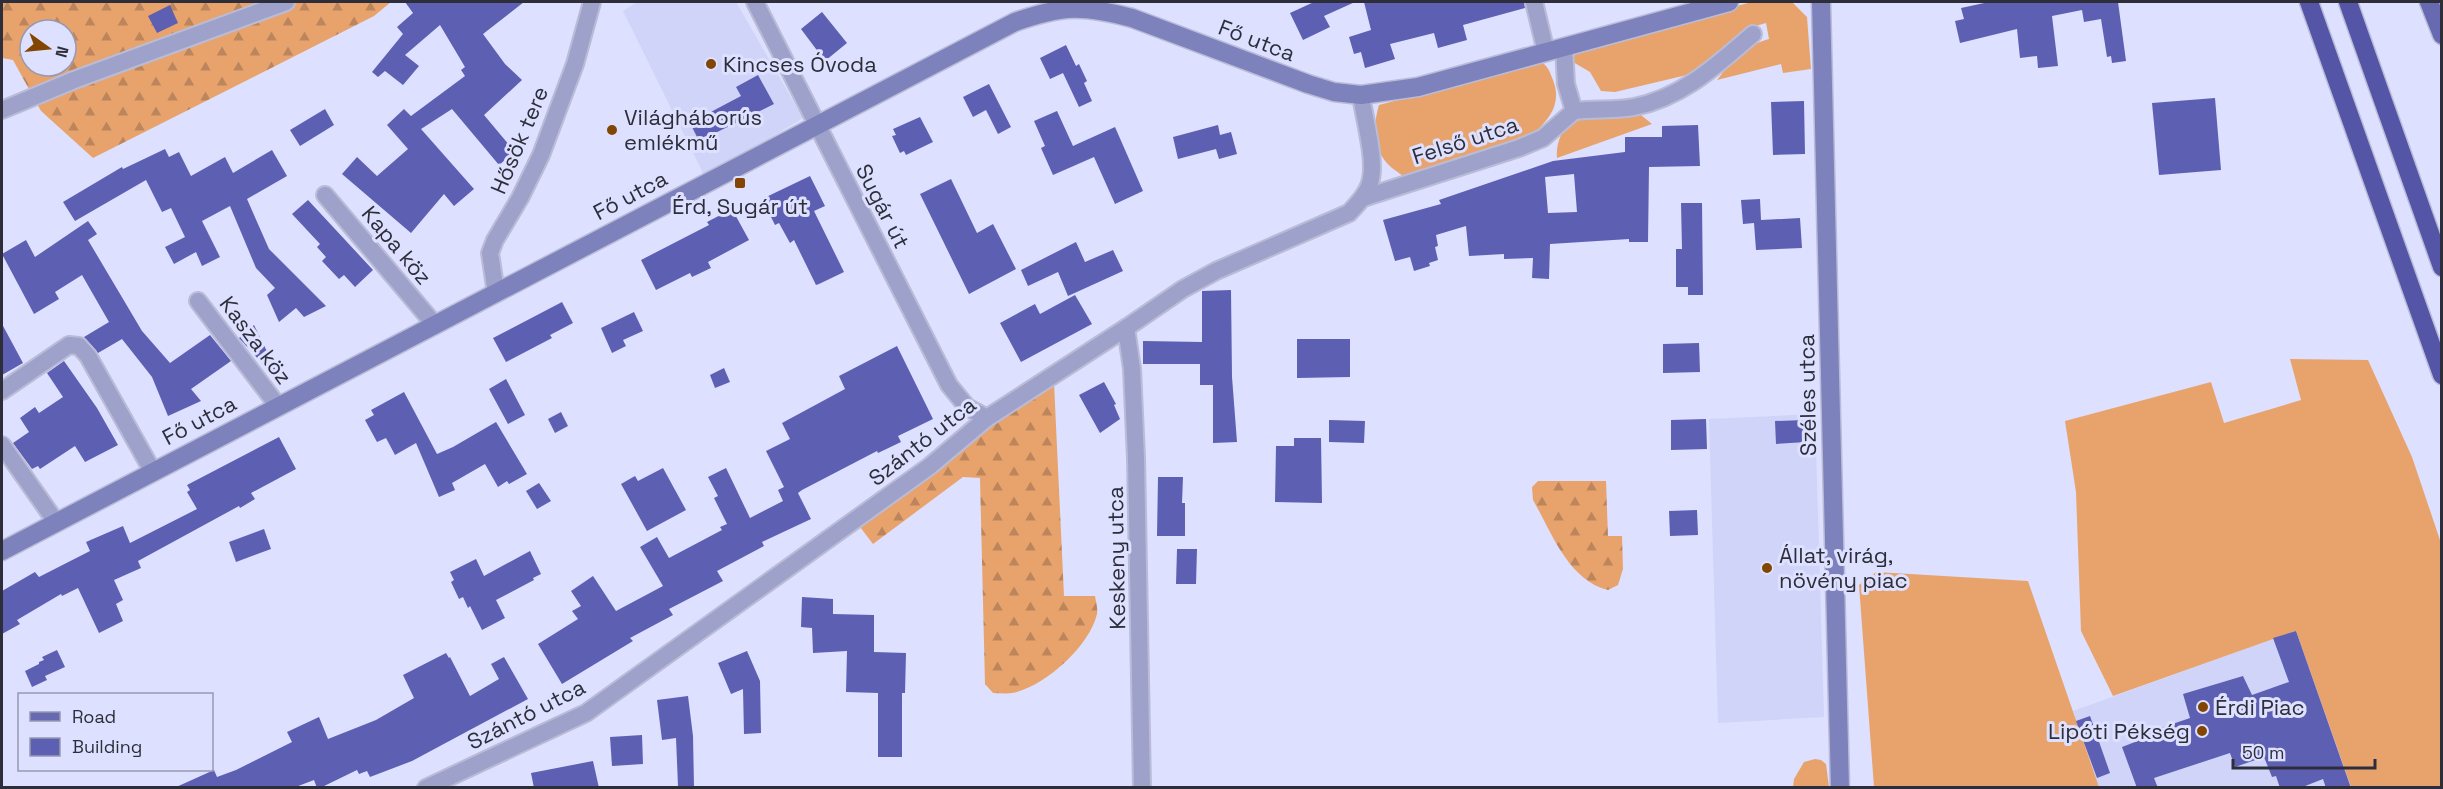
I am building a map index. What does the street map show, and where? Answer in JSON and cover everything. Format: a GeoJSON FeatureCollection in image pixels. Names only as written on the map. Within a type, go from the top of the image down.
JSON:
{"type":"FeatureCollection","features":[{"type":"Feature","properties":{"kind":"highway"},"geometry":{"type":"LineString","coordinates":[[2309,2],[2442,375]]}},
{"type":"Feature","properties":{"kind":"highway"},"geometry":{"type":"LineString","coordinates":[[2348,2],[2442,267]]}},
{"type":"Feature","properties":{"kind":"main road"},"geometry":{"type":"LineString","coordinates":[[2429,2],[2442,35]]}},
{"type":"Feature","properties":{"kind":"street"},"geometry":{"type":"LineString","coordinates":[[2,110],[74,80],[286,2]]}},
{"type":"Feature","properties":{"kind":"street","name":"Hősök tere"},"geometry":{"type":"LineString","coordinates":[[496,293],[490,253],[541,155],[575,64],[592,2]]}},
{"type":"Feature","properties":{"kind":"street","name":"Sugár út"},"geometry":{"type":"LineString","coordinates":[[754,2],[949,385],[967,407],[987,418]]}},
{"type":"Feature","properties":{"kind":"street"},"geometry":{"type":"LineString","coordinates":[[1534,2],[1546,52],[1729,2]]}},
{"type":"Feature","properties":{"kind":"street","name":"Széles utca"},"geometry":{"type":"LineString","coordinates":[[1821,2],[1840,788]]}},
{"type":"Feature","properties":{"kind":"street","name":"Fő utca"},"geometry":{"type":"LineString","coordinates":[[2,551],[1040,8],[1074,7],[1132,18],[1308,84],[1334,92],[1360,95],[1418,87],[1546,52]]}},
{"type":"Feature","properties":{"kind":"street"},"geometry":{"type":"LineString","coordinates":[[1564,47],[1566,84],[1574,111],[1634,108],[1663,98],[1694,82],[1753,34]]}},
{"type":"Feature","properties":{"kind":"street"},"geometry":{"type":"LineString","coordinates":[[1360,95],[1372,169],[1370,184],[1363,198]]}},
{"type":"Feature","properties":{"kind":"street","name":"Felső utca"},"geometry":{"type":"LineString","coordinates":[[1363,198],[1519,148],[1543,138],[1574,111]]}},
{"type":"Feature","properties":{"kind":"street","name":"Kapa köz"},"geometry":{"type":"LineString","coordinates":[[325,195],[435,325]]}},
{"type":"Feature","properties":{"kind":"street","name":"Szántó utca"},"geometry":{"type":"LineString","coordinates":[[426,788],[586,713],[930,466],[987,418],[1183,289],[1216,271],[1349,213],[1363,198]]}},
{"type":"Feature","properties":{"kind":"street","name":"Kasza köz"},"geometry":{"type":"LineString","coordinates":[[198,301],[278,406]]}},
{"type":"Feature","properties":{"kind":"street","name":"Keskeny utca"},"geometry":{"type":"LineString","coordinates":[[1126,328],[1132,369],[1136,458],[1142,788]]}},
{"type":"Feature","properties":{"kind":"street"},"geometry":{"type":"LineString","coordinates":[[2,391],[69,345],[79,346],[88,356],[153,472]]}},
{"type":"Feature","properties":{"kind":"street"},"geometry":{"type":"LineString","coordinates":[[2,445],[56,522]]}},
{"type":"Feature","properties":{"kind":"shaded area","name":"Kincses Óvoda"},"geometry":{"type":"Polygon","coordinates":[[[637,2],[736,2],[803,118],[705,177],[623,11],[637,2]]]}},
{"type":"Feature","properties":{"kind":"shaded area","name":"Állat, virág, növény piac"},"geometry":{"type":"Polygon","coordinates":[[[1815,414],[1824,717],[1718,723],[1709,419],[1815,414]]]}},
{"type":"Feature","properties":{"kind":"shaded area","name":"Érdi Piac"},"geometry":{"type":"Polygon","coordinates":[[[2296,631],[2351,787],[2099,787],[2073,711],[2296,631]]]}},
{"type":"Feature","properties":{"kind":"green space"},"geometry":{"type":"Polygon","coordinates":[[[2,2],[391,2],[374,16],[93,158],[41,111],[23,78],[78,78],[78,18],[18,18],[18,69],[13,60],[2,58],[2,2]]]}},
{"type":"Feature","properties":{"kind":"green space"},"geometry":{"type":"Polygon","coordinates":[[[1752,2],[1792,2],[1807,17],[1811,69],[1783,73],[1781,64],[1717,80],[1745,50],[1769,39],[1766,23],[1749,28],[1691,74],[1615,92],[1601,91],[1590,72],[1573,62],[1574,56],[1581,48],[1752,2]]]}},
{"type":"Feature","properties":{"kind":"green space"},"geometry":{"type":"Polygon","coordinates":[[[1543,63],[1553,80],[1556,96],[1553,110],[1533,134],[1409,177],[1392,168],[1381,155],[1375,131],[1379,105],[1543,63]]]}},
{"type":"Feature","properties":{"kind":"green space"},"geometry":{"type":"Polygon","coordinates":[[[1630,113],[1641,115],[1652,124],[1557,158],[1558,143],[1563,132],[1570,125],[1591,117],[1630,113]]]}},
{"type":"Feature","properties":{"kind":"green space"},"geometry":{"type":"Polygon","coordinates":[[[2290,359],[2368,360],[2412,457],[2441,543],[2441,787],[2351,787],[2296,631],[2113,696],[2081,631],[2076,492],[2065,421],[2211,382],[2224,423],[2301,400],[2290,359]]]}},
{"type":"Feature","properties":{"kind":"green space"},"geometry":{"type":"Polygon","coordinates":[[[1054,383],[1064,596],[1095,596],[1097,614],[1085,639],[1064,664],[1051,674],[1024,689],[1010,693],[993,693],[985,684],[980,478],[963,477],[873,544],[860,527],[994,424],[1054,383]]]}},
{"type":"Feature","properties":{"kind":"green space"},"geometry":{"type":"Polygon","coordinates":[[[1538,481],[1606,481],[1608,536],[1622,536],[1623,569],[1618,585],[1608,590],[1594,585],[1572,566],[1533,500],[1532,487],[1538,481]]]}},
{"type":"Feature","properties":{"kind":"green space"},"geometry":{"type":"Polygon","coordinates":[[[1876,572],[2028,581],[2099,787],[1874,787],[1859,585],[1876,572]]]}},
{"type":"Feature","properties":{"kind":"green space"},"geometry":{"type":"Polygon","coordinates":[[[1815,759],[1826,764],[1829,787],[1793,787],[1794,779],[1804,762],[1815,759]]]}},
{"type":"Feature","properties":{"kind":"building"},"geometry":{"type":"Polygon","coordinates":[[[405,2],[524,2],[483,34],[505,64],[522,80],[484,115],[515,152],[499,165],[452,109],[421,129],[474,189],[454,206],[444,194],[411,233],[342,174],[357,157],[377,176],[408,149],[387,125],[404,109],[411,116],[465,76],[461,70],[465,67],[440,25],[405,55],[419,66],[403,85],[385,71],[378,77],[372,72],[403,34],[397,27],[413,13],[405,2]]]}},
{"type":"Feature","properties":{"kind":"building"},"geometry":{"type":"Polygon","coordinates":[[[1314,2],[1355,2],[1324,16],[1330,27],[1303,40],[1290,13],[1314,2]]]}},
{"type":"Feature","properties":{"kind":"building"},"geometry":{"type":"Polygon","coordinates":[[[1364,2],[1524,2],[1525,8],[1463,25],[1467,40],[1438,48],[1434,33],[1390,44],[1395,59],[1365,68],[1361,52],[1354,54],[1349,37],[1371,30],[1364,2]]]}},
{"type":"Feature","properties":{"kind":"building"},"geometry":{"type":"Polygon","coordinates":[[[1989,2],[2118,2],[2126,61],[2112,63],[2111,56],[2107,57],[2101,19],[2084,22],[2082,10],[2052,16],[2058,66],[2038,68],[2037,56],[2020,58],[2017,29],[1960,43],[1955,21],[1964,19],[1961,8],[1989,2]]]}},
{"type":"Feature","properties":{"kind":"building"},"geometry":{"type":"Polygon","coordinates":[[[170,5],[178,23],[157,33],[148,16],[170,5]]]}},
{"type":"Feature","properties":{"kind":"building"},"geometry":{"type":"Polygon","coordinates":[[[822,12],[847,43],[825,61],[801,29],[822,12]]]}},
{"type":"Feature","properties":{"kind":"building"},"geometry":{"type":"Polygon","coordinates":[[[1066,45],[1076,66],[1079,64],[1087,81],[1084,83],[1092,101],[1079,107],[1063,73],[1050,79],[1040,58],[1066,45]]]}},
{"type":"Feature","properties":{"kind":"building"},"geometry":{"type":"Polygon","coordinates":[[[758,75],[774,104],[699,141],[690,123],[741,96],[736,87],[758,75]]]}},
{"type":"Feature","properties":{"kind":"building"},"geometry":{"type":"Polygon","coordinates":[[[989,84],[1011,127],[998,134],[986,110],[973,117],[963,97],[989,84]]]}},
{"type":"Feature","properties":{"kind":"building"},"geometry":{"type":"Polygon","coordinates":[[[2215,98],[2221,170],[2159,175],[2152,103],[2215,98]]]}},
{"type":"Feature","properties":{"kind":"building"},"geometry":{"type":"Polygon","coordinates":[[[1804,101],[1805,154],[1773,155],[1771,102],[1804,101]]]}},
{"type":"Feature","properties":{"kind":"building"},"geometry":{"type":"Polygon","coordinates":[[[325,109],[334,125],[300,146],[290,130],[325,109]]]}},
{"type":"Feature","properties":{"kind":"building"},"geometry":{"type":"Polygon","coordinates":[[[1057,111],[1073,146],[1115,127],[1143,191],[1115,204],[1094,157],[1053,175],[1041,148],[1045,146],[1034,121],[1057,111]]]}},
{"type":"Feature","properties":{"kind":"building"},"geometry":{"type":"Polygon","coordinates":[[[920,117],[933,142],[906,155],[904,151],[900,153],[892,136],[896,135],[893,129],[920,117]]]}},
{"type":"Feature","properties":{"kind":"building"},"geometry":{"type":"Polygon","coordinates":[[[1218,125],[1220,135],[1231,132],[1237,154],[1219,159],[1216,149],[1178,159],[1173,137],[1218,125]]]}},
{"type":"Feature","properties":{"kind":"building"},"geometry":{"type":"Polygon","coordinates":[[[1698,125],[1700,166],[1649,167],[1648,242],[1629,242],[1629,239],[1550,244],[1549,279],[1532,278],[1533,258],[1504,259],[1504,254],[1469,256],[1466,226],[1436,235],[1438,246],[1435,247],[1438,260],[1429,263],[1430,266],[1414,271],[1410,257],[1395,261],[1383,220],[1441,204],[1439,200],[1553,161],[1625,152],[1625,137],[1662,137],[1662,126],[1698,125]],[[1574,174],[1545,177],[1548,213],[1577,212],[1574,174]]]}},
{"type":"Feature","properties":{"kind":"building"},"geometry":{"type":"Polygon","coordinates":[[[165,149],[169,157],[179,152],[191,176],[225,157],[233,173],[272,150],[287,176],[247,199],[269,249],[326,306],[304,317],[296,308],[279,322],[267,295],[275,288],[256,268],[230,206],[202,221],[220,257],[202,266],[196,252],[174,264],[165,247],[185,237],[171,208],[162,212],[146,180],[75,221],[63,202],[122,167],[123,169],[165,149]]]}},
{"type":"Feature","properties":{"kind":"building"},"geometry":{"type":"Polygon","coordinates":[[[810,176],[825,206],[814,211],[844,272],[816,285],[794,240],[790,243],[779,223],[775,225],[762,199],[810,176]]]}},
{"type":"Feature","properties":{"kind":"building"},"geometry":{"type":"Polygon","coordinates":[[[951,179],[977,233],[993,224],[1016,269],[969,294],[920,194],[951,179]]]}},
{"type":"Feature","properties":{"kind":"building"},"geometry":{"type":"Polygon","coordinates":[[[1760,199],[1761,220],[1800,218],[1802,248],[1756,250],[1754,223],[1743,224],[1741,200],[1760,199]]]}},
{"type":"Feature","properties":{"kind":"building"},"geometry":{"type":"Polygon","coordinates":[[[308,200],[373,270],[355,287],[344,275],[339,279],[322,261],[326,257],[317,247],[320,244],[292,214],[308,200]]]}},
{"type":"Feature","properties":{"kind":"building"},"geometry":{"type":"Polygon","coordinates":[[[1681,203],[1702,203],[1703,295],[1688,295],[1688,287],[1676,287],[1676,249],[1682,249],[1681,203]]]}},
{"type":"Feature","properties":{"kind":"building"},"geometry":{"type":"Polygon","coordinates":[[[732,209],[749,240],[708,262],[711,268],[692,277],[690,273],[656,290],[641,260],[709,225],[707,222],[732,209]]]}},
{"type":"Feature","properties":{"kind":"building"},"geometry":{"type":"Polygon","coordinates":[[[88,221],[97,234],[88,240],[142,331],[170,363],[210,335],[231,361],[191,389],[201,401],[168,416],[152,377],[122,339],[98,353],[84,337],[109,322],[82,275],[55,292],[59,299],[34,314],[2,254],[26,240],[35,257],[88,221]]]}},
{"type":"Feature","properties":{"kind":"building"},"geometry":{"type":"Polygon","coordinates":[[[1076,242],[1085,262],[1113,250],[1123,271],[1068,296],[1058,272],[1028,286],[1021,270],[1076,242]]]}},
{"type":"Feature","properties":{"kind":"building"},"geometry":{"type":"Polygon","coordinates":[[[1231,290],[1232,377],[1237,442],[1213,443],[1213,385],[1200,385],[1200,364],[1143,364],[1143,341],[1202,342],[1202,291],[1231,290]]]}},
{"type":"Feature","properties":{"kind":"building"},"geometry":{"type":"Polygon","coordinates":[[[1075,295],[1092,324],[1021,362],[1000,323],[1035,304],[1040,314],[1075,295]]]}},
{"type":"Feature","properties":{"kind":"building"},"geometry":{"type":"Polygon","coordinates":[[[562,302],[573,323],[550,335],[552,338],[506,362],[493,338],[562,302]]]}},
{"type":"Feature","properties":{"kind":"building"},"geometry":{"type":"Polygon","coordinates":[[[634,312],[643,331],[623,340],[626,346],[612,353],[601,328],[634,312]]]}},
{"type":"Feature","properties":{"kind":"building"},"geometry":{"type":"Polygon","coordinates":[[[2,324],[23,363],[2,375],[2,324]]]}},
{"type":"Feature","properties":{"kind":"building"},"geometry":{"type":"Polygon","coordinates":[[[254,325],[276,370],[271,373],[239,338],[254,325]]]}},
{"type":"Feature","properties":{"kind":"building"},"geometry":{"type":"Polygon","coordinates":[[[1297,339],[1350,339],[1350,377],[1297,378],[1297,339]]]}},
{"type":"Feature","properties":{"kind":"building"},"geometry":{"type":"Polygon","coordinates":[[[1699,343],[1700,372],[1663,373],[1663,344],[1699,343]]]}},
{"type":"Feature","properties":{"kind":"building"},"geometry":{"type":"Polygon","coordinates":[[[897,346],[933,419],[898,436],[901,442],[878,453],[877,451],[802,490],[798,493],[811,519],[762,542],[764,546],[717,571],[723,581],[669,609],[673,615],[630,638],[633,641],[562,684],[538,644],[578,619],[572,611],[581,606],[571,591],[593,576],[616,611],[663,586],[640,547],[657,537],[669,558],[722,530],[720,527],[727,524],[714,498],[718,496],[708,477],[726,468],[750,518],[783,501],[778,490],[784,487],[766,451],[790,439],[782,423],[845,389],[839,376],[897,346]]]}},
{"type":"Feature","properties":{"kind":"building"},"geometry":{"type":"Polygon","coordinates":[[[64,361],[97,408],[118,445],[85,462],[75,446],[40,469],[38,466],[32,469],[13,443],[29,432],[20,418],[35,407],[39,413],[63,397],[47,373],[64,361]]]}},
{"type":"Feature","properties":{"kind":"building"},"geometry":{"type":"Polygon","coordinates":[[[724,368],[730,382],[715,388],[710,375],[724,368]]]}},
{"type":"Feature","properties":{"kind":"building"},"geometry":{"type":"Polygon","coordinates":[[[506,379],[525,415],[508,424],[489,389],[506,379]]]}},
{"type":"Feature","properties":{"kind":"building"},"geometry":{"type":"Polygon","coordinates":[[[1104,382],[1116,404],[1114,405],[1120,419],[1100,433],[1079,395],[1104,382]]]}},
{"type":"Feature","properties":{"kind":"building"},"geometry":{"type":"Polygon","coordinates":[[[404,392],[437,454],[496,422],[527,474],[498,487],[485,464],[452,483],[455,490],[439,497],[416,443],[395,455],[386,438],[377,442],[365,420],[374,415],[371,410],[404,392]]]}},
{"type":"Feature","properties":{"kind":"building"},"geometry":{"type":"Polygon","coordinates":[[[561,412],[568,426],[555,433],[548,419],[561,412]]]}},
{"type":"Feature","properties":{"kind":"building"},"geometry":{"type":"Polygon","coordinates":[[[1706,419],[1707,449],[1671,450],[1671,420],[1706,419]]]}},
{"type":"Feature","properties":{"kind":"building"},"geometry":{"type":"Polygon","coordinates":[[[1329,420],[1365,421],[1364,443],[1329,442],[1329,420]]]}},
{"type":"Feature","properties":{"kind":"building"},"geometry":{"type":"Polygon","coordinates":[[[1805,420],[1806,442],[1776,444],[1775,421],[1805,420]]]}},
{"type":"Feature","properties":{"kind":"building"},"geometry":{"type":"Polygon","coordinates":[[[279,437],[296,469],[251,493],[255,499],[138,561],[141,568],[114,580],[123,600],[116,604],[123,621],[99,633],[78,588],[62,596],[61,594],[17,620],[20,624],[2,634],[2,591],[35,572],[39,577],[90,551],[86,542],[123,526],[130,543],[197,509],[187,492],[190,490],[187,485],[279,437]]]}},
{"type":"Feature","properties":{"kind":"building"},"geometry":{"type":"Polygon","coordinates":[[[1294,438],[1321,438],[1322,503],[1275,502],[1276,446],[1294,446],[1294,438]]]}},
{"type":"Feature","properties":{"kind":"building"},"geometry":{"type":"Polygon","coordinates":[[[663,468],[686,510],[647,531],[621,484],[635,476],[638,481],[663,468]]]}},
{"type":"Feature","properties":{"kind":"building"},"geometry":{"type":"Polygon","coordinates":[[[1158,477],[1183,477],[1182,503],[1185,503],[1185,536],[1157,536],[1158,477]]]}},
{"type":"Feature","properties":{"kind":"building"},"geometry":{"type":"Polygon","coordinates":[[[539,483],[551,501],[537,509],[526,491],[539,483]]]}},
{"type":"Feature","properties":{"kind":"building"},"geometry":{"type":"Polygon","coordinates":[[[1697,510],[1698,535],[1670,536],[1669,511],[1697,510]]]}},
{"type":"Feature","properties":{"kind":"building"},"geometry":{"type":"Polygon","coordinates":[[[264,529],[271,549],[236,562],[229,542],[264,529]]]}},
{"type":"Feature","properties":{"kind":"building"},"geometry":{"type":"Polygon","coordinates":[[[1177,549],[1197,549],[1196,584],[1176,584],[1177,549]]]}},
{"type":"Feature","properties":{"kind":"building"},"geometry":{"type":"Polygon","coordinates":[[[530,551],[541,574],[496,600],[505,618],[482,630],[470,606],[468,608],[463,597],[459,599],[451,582],[454,580],[450,572],[476,559],[484,576],[530,551]]]}},
{"type":"Feature","properties":{"kind":"building"},"geometry":{"type":"Polygon","coordinates":[[[802,597],[833,599],[833,614],[874,615],[874,652],[906,653],[905,693],[902,693],[902,757],[878,757],[878,693],[846,692],[847,651],[813,653],[812,628],[801,627],[802,597]]]}},
{"type":"Feature","properties":{"kind":"building"},"geometry":{"type":"Polygon","coordinates":[[[2296,631],[2351,788],[2326,788],[2323,779],[2300,788],[2280,788],[2276,776],[2272,777],[2264,757],[2235,767],[2230,753],[2154,778],[2158,788],[2137,788],[2122,747],[2148,737],[2146,733],[2190,718],[2183,694],[2243,676],[2252,695],[2289,682],[2273,638],[2296,631]]]}},
{"type":"Feature","properties":{"kind":"building"},"geometry":{"type":"Polygon","coordinates":[[[57,650],[65,667],[45,676],[47,680],[32,687],[25,671],[44,660],[42,657],[57,650]]]}},
{"type":"Feature","properties":{"kind":"building"},"geometry":{"type":"Polygon","coordinates":[[[747,651],[760,681],[761,733],[744,734],[743,689],[731,694],[718,663],[747,651]]]}},
{"type":"Feature","properties":{"kind":"building"},"geometry":{"type":"Polygon","coordinates":[[[446,653],[470,696],[499,679],[491,664],[504,657],[528,699],[412,761],[370,777],[367,771],[359,774],[357,770],[320,788],[317,788],[314,780],[293,788],[174,788],[214,770],[217,777],[236,770],[292,742],[287,732],[319,717],[328,739],[376,720],[414,698],[403,675],[446,653]]]}},
{"type":"Feature","properties":{"kind":"building"},"geometry":{"type":"Polygon","coordinates":[[[688,696],[693,736],[694,786],[678,786],[676,738],[662,740],[657,700],[688,696]]]}},
{"type":"Feature","properties":{"kind":"building"},"geometry":{"type":"Polygon","coordinates":[[[2090,716],[2110,773],[2097,778],[2076,721],[2090,716]]]}},
{"type":"Feature","properties":{"kind":"building"},"geometry":{"type":"Polygon","coordinates":[[[642,735],[643,764],[612,766],[610,737],[642,735]]]}},
{"type":"Feature","properties":{"kind":"building"},"geometry":{"type":"Polygon","coordinates":[[[593,761],[599,788],[534,788],[531,773],[593,761]]]}},
{"type":"Feature","properties":{"kind":"place","name":"Kincses Óvoda"},"geometry":{"type":"Point","coordinates":[711,64]}},
{"type":"Feature","properties":{"kind":"place","name":"Világháborús emlékmű"},"geometry":{"type":"Point","coordinates":[612,130]}},
{"type":"Feature","properties":{"kind":"place","name":"Érd, Sugár út"},"geometry":{"type":"Point","coordinates":[740,183]}},
{"type":"Feature","properties":{"kind":"place","name":"Állat, virág, növény piac"},"geometry":{"type":"Point","coordinates":[1767,568]}},
{"type":"Feature","properties":{"kind":"place","name":"Érdi Piac"},"geometry":{"type":"Point","coordinates":[2203,707]}},
{"type":"Feature","properties":{"kind":"place","name":"Lipóti Pékség"},"geometry":{"type":"Point","coordinates":[2202,731]}}]}
